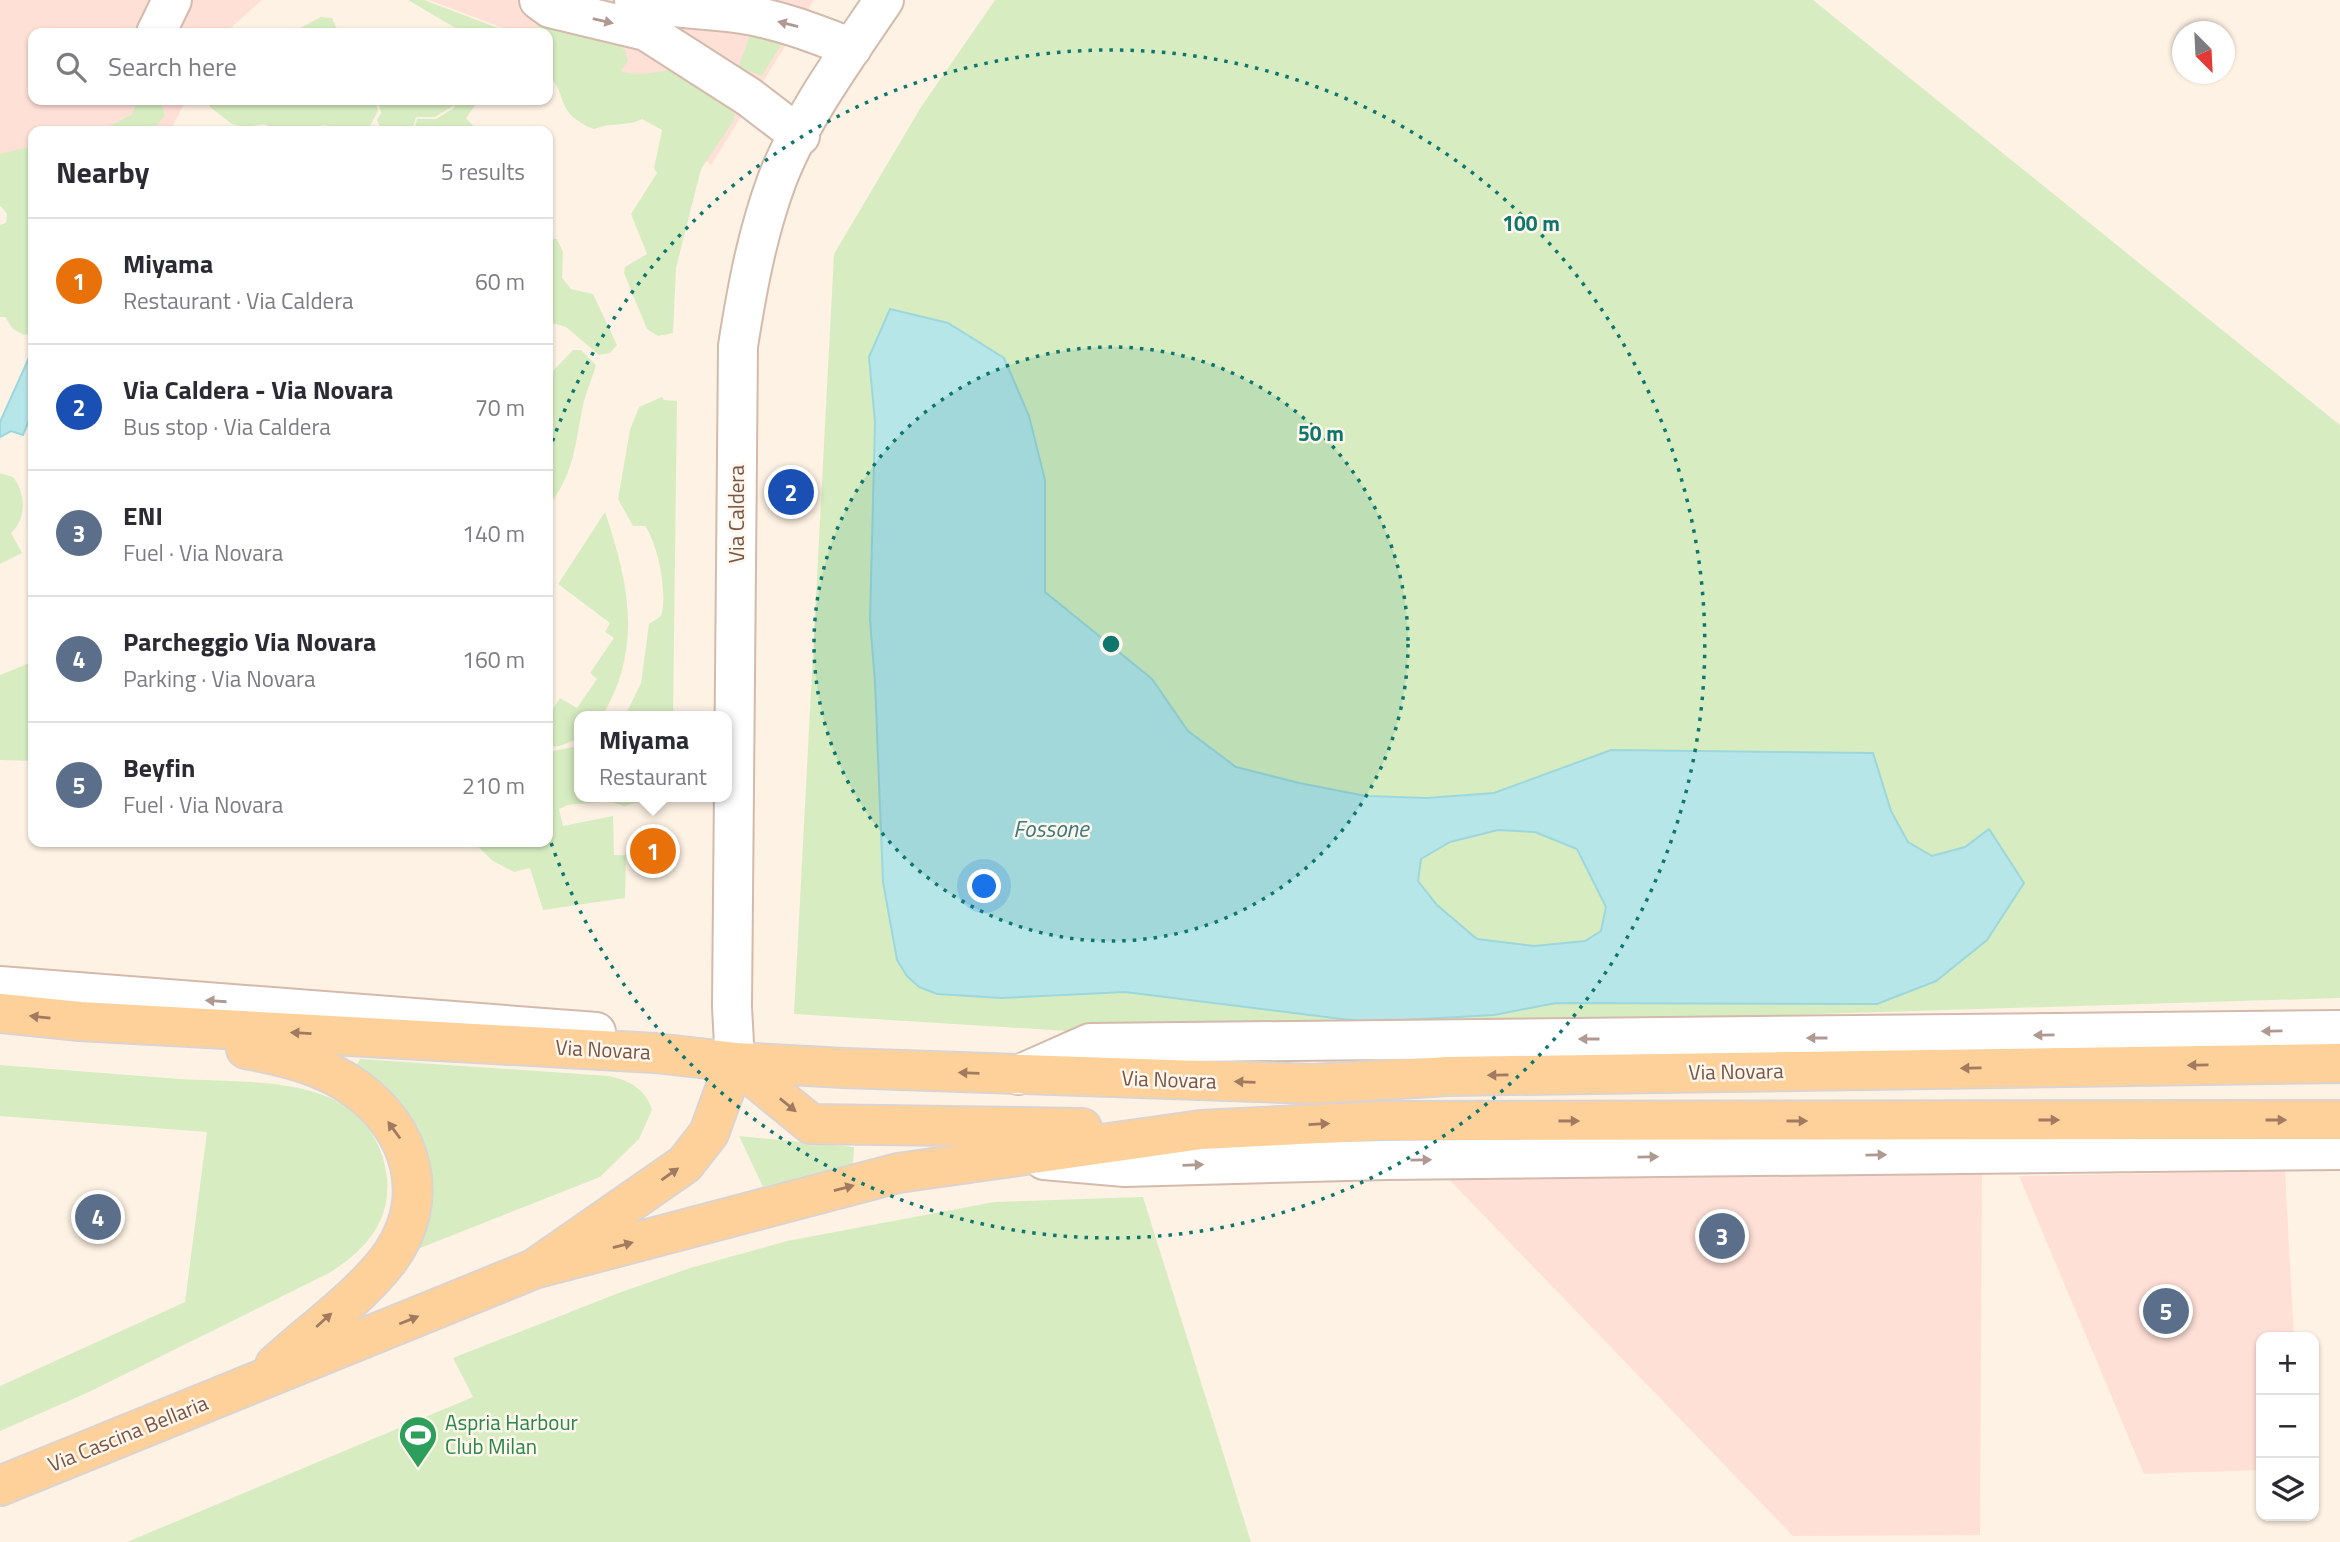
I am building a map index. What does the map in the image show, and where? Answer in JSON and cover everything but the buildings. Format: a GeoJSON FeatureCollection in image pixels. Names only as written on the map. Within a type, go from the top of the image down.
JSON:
{"type":"FeatureCollection","features":[{"type":"Feature","properties":{"kind":"main road","name":"Via Novara"},"geometry":{"type":"LineString","coordinates":[[0,1013],[80,1021],[655,1053],[735,1062],[1018,1075],[1314,1084],[1448,1076],[2340,1063]]}},
{"type":"Feature","properties":{"kind":"main road"},"geometry":{"type":"LineString","coordinates":[[80,1021],[297,1060],[356,1089],[377,1109],[407,1148],[413,1187],[411,1208],[388,1259],[255,1383]]}},
{"type":"Feature","properties":{"kind":"main road"},"geometry":{"type":"LineString","coordinates":[[534,1269],[685,1164],[709,1133],[735,1062],[811,1124],[1201,1130],[1393,1121],[2340,1120]]}},
{"type":"Feature","properties":{"kind":"main road"},"geometry":{"type":"LineString","coordinates":[[534,1269],[898,1174],[1201,1130]]}},
{"type":"Feature","properties":{"kind":"main road","name":"Via Cascina Bellaria"},"geometry":{"type":"LineString","coordinates":[[0,1486],[534,1269]]}},
{"type":"Feature","properties":{"kind":"street"},"geometry":{"type":"LineString","coordinates":[[158,28],[172,0]]}},
{"type":"Feature","properties":{"kind":"street"},"geometry":{"type":"LineString","coordinates":[[539,0],[550,8],[646,31],[749,97],[800,136]]}},
{"type":"Feature","properties":{"kind":"street"},"geometry":{"type":"LineString","coordinates":[[634,0],[671,9],[742,14],[794,25],[852,48]]}},
{"type":"Feature","properties":{"kind":"street","name":"Via Caldera"},"geometry":{"type":"LineString","coordinates":[[735,1062],[732,1007],[738,346],[751,262],[778,177],[852,48],[884,0]]}},
{"type":"Feature","properties":{"kind":"street"},"geometry":{"type":"LineString","coordinates":[[0,986],[650,1036]]}},
{"type":"Feature","properties":{"kind":"street"},"geometry":{"type":"LineString","coordinates":[[1018,1075],[1090,1043],[2340,1030]]}},
{"type":"Feature","properties":{"kind":"street"},"geometry":{"type":"LineString","coordinates":[[1007,1157],[1125,1167],[1386,1160],[2340,1150]]}},
{"type":"Feature","properties":{"kind":"shaded area"},"geometry":{"type":"Polygon","coordinates":[[[0,0],[262,0],[231,28],[28,28],[28,105],[183,105],[173,126],[28,126],[28,193],[16,196],[0,207],[0,0]]]}},
{"type":"Feature","properties":{"kind":"shaded area"},"geometry":{"type":"Polygon","coordinates":[[[429,0],[814,0],[711,165],[553,37],[553,28],[503,28],[429,0]]]}},
{"type":"Feature","properties":{"kind":"shaded area"},"geometry":{"type":"Polygon","coordinates":[[[1436,1166],[1982,1166],[1980,1535],[1793,1536],[1436,1166]]]}},
{"type":"Feature","properties":{"kind":"shaded area"},"geometry":{"type":"Polygon","coordinates":[[[2285,1171],[2294,1332],[2256,1332],[2256,1470],[2144,1474],[2019,1176],[2285,1171]]]}},
{"type":"Feature","properties":{"kind":"green space"},"geometry":{"type":"Polygon","coordinates":[[[408,0],[424,0],[498,28],[456,28],[408,0]]]}},
{"type":"Feature","properties":{"kind":"green space"},"geometry":{"type":"Polygon","coordinates":[[[995,0],[1813,0],[2340,425],[2340,998],[1131,1035],[794,1014],[834,254],[921,107],[995,0]]]}},
{"type":"Feature","properties":{"kind":"green space"},"geometry":{"type":"Polygon","coordinates":[[[321,17],[332,18],[336,27],[336,28],[300,28],[321,17]]]}},
{"type":"Feature","properties":{"kind":"green space"},"geometry":{"type":"Polygon","coordinates":[[[540,20],[615,43],[625,50],[628,61],[621,71],[627,73],[650,73],[679,66],[698,75],[707,95],[714,92],[735,108],[734,120],[701,169],[676,268],[673,333],[658,336],[647,329],[624,273],[625,267],[647,254],[631,214],[657,173],[654,168],[662,130],[642,119],[594,129],[572,116],[553,82],[553,28],[537,28],[540,20]]]}},
{"type":"Feature","properties":{"kind":"green space"},"geometry":{"type":"Polygon","coordinates":[[[752,31],[783,42],[762,76],[738,67],[752,31]]]}},
{"type":"Feature","properties":{"kind":"green space"},"geometry":{"type":"Polygon","coordinates":[[[136,105],[162,105],[165,116],[156,126],[109,126],[131,115],[136,105]]]}},
{"type":"Feature","properties":{"kind":"green space"},"geometry":{"type":"Polygon","coordinates":[[[376,105],[378,111],[370,126],[241,126],[232,124],[210,107],[376,105]]]}},
{"type":"Feature","properties":{"kind":"green space"},"geometry":{"type":"Polygon","coordinates":[[[379,105],[453,105],[435,117],[416,117],[413,126],[380,126],[377,120],[381,113],[379,105]]]}},
{"type":"Feature","properties":{"kind":"green space"},"geometry":{"type":"Polygon","coordinates":[[[454,105],[475,105],[466,118],[473,126],[415,126],[417,119],[436,119],[454,108],[454,105]]]}},
{"type":"Feature","properties":{"kind":"green space"},"geometry":{"type":"Polygon","coordinates":[[[28,147],[28,334],[24,335],[13,329],[5,317],[0,317],[0,225],[6,223],[7,214],[0,205],[0,154],[28,147]]]}},
{"type":"Feature","properties":{"kind":"green space"},"geometry":{"type":"Polygon","coordinates":[[[553,239],[557,239],[563,252],[562,278],[571,289],[593,294],[617,345],[610,353],[599,355],[566,327],[553,323],[553,239]]]}},
{"type":"Feature","properties":{"kind":"green space"},"geometry":{"type":"Polygon","coordinates":[[[573,350],[581,350],[596,365],[584,401],[569,469],[553,500],[553,371],[573,350]]]}},
{"type":"Feature","properties":{"kind":"green space"},"geometry":{"type":"Polygon","coordinates":[[[662,397],[664,400],[677,401],[673,711],[627,711],[641,683],[649,624],[661,616],[663,607],[660,569],[650,534],[645,526],[633,526],[618,499],[630,430],[639,407],[662,397]]]}},
{"type":"Feature","properties":{"kind":"green space"},"geometry":{"type":"Polygon","coordinates":[[[0,473],[13,477],[23,506],[20,521],[11,533],[22,553],[0,564],[0,473]]]}},
{"type":"Feature","properties":{"kind":"green space"},"geometry":{"type":"Polygon","coordinates":[[[605,512],[625,590],[628,616],[623,666],[605,711],[574,711],[574,740],[553,747],[553,709],[560,698],[577,708],[597,679],[590,673],[614,638],[605,632],[610,623],[558,584],[605,512]]]}},
{"type":"Feature","properties":{"kind":"green space"},"geometry":{"type":"Polygon","coordinates":[[[28,665],[28,761],[0,760],[0,675],[28,665]]]}},
{"type":"Feature","properties":{"kind":"green space"},"geometry":{"type":"Polygon","coordinates":[[[574,747],[574,802],[598,802],[568,805],[559,809],[563,826],[613,816],[614,855],[626,855],[625,898],[543,910],[530,868],[514,872],[493,861],[478,847],[553,847],[553,751],[574,747]]]}},
{"type":"Feature","properties":{"kind":"green space"},"geometry":{"type":"Polygon","coordinates":[[[611,802],[639,802],[624,806],[611,802]]]}},
{"type":"Feature","properties":{"kind":"green space"},"geometry":{"type":"Polygon","coordinates":[[[360,1059],[609,1076],[636,1087],[645,1096],[652,1110],[639,1139],[600,1177],[395,1258],[417,1201],[353,1072],[360,1059]]]}},
{"type":"Feature","properties":{"kind":"green space"},"geometry":{"type":"Polygon","coordinates":[[[0,1065],[266,1083],[310,1091],[329,1098],[355,1114],[369,1129],[379,1147],[387,1178],[385,1208],[380,1221],[365,1244],[331,1272],[89,1392],[0,1431],[0,1386],[185,1302],[207,1132],[0,1116],[0,1065]]]}},
{"type":"Feature","properties":{"kind":"green space"},"geometry":{"type":"Polygon","coordinates":[[[739,1136],[854,1147],[853,1168],[763,1187],[739,1136]]]}},
{"type":"Feature","properties":{"kind":"green space"},"geometry":{"type":"Polygon","coordinates":[[[1143,1197],[1251,1542],[127,1542],[473,1397],[453,1358],[690,1268],[787,1241],[994,1202],[1143,1197]]]}},
{"type":"Feature","properties":{"kind":"water","name":"Fossone"},"geometry":{"type":"Polygon","coordinates":[[[890,309],[948,323],[1004,358],[1029,416],[1045,480],[1045,592],[1152,679],[1188,731],[1236,767],[1366,796],[1427,798],[1494,793],[1611,750],[1873,753],[1891,811],[1908,842],[1932,856],[1965,847],[1989,829],[2024,883],[1987,940],[1936,981],[1877,1004],[1556,1003],[1494,1015],[1366,1022],[1125,992],[1002,998],[937,994],[919,987],[907,976],[897,960],[883,882],[870,620],[875,422],[869,357],[890,309]],[[1498,830],[1450,842],[1421,859],[1418,881],[1437,905],[1477,939],[1534,946],[1585,941],[1601,931],[1606,907],[1577,849],[1535,832],[1498,830]]]}},
{"type":"Feature","properties":{"kind":"water"},"geometry":{"type":"Polygon","coordinates":[[[28,360],[28,422],[23,435],[11,431],[0,437],[0,422],[28,360]]]}},
{"type":"Feature","properties":{"kind":"place","name":"Via Caldera - Via Novara"},"geometry":{"type":"Point","coordinates":[791,492]}},
{"type":"Feature","properties":{"kind":"place","name":"Miyama"},"geometry":{"type":"Point","coordinates":[653,851]}},
{"type":"Feature","properties":{"kind":"place","name":"Parcheggio Via Novara"},"geometry":{"type":"Point","coordinates":[98,1217]}},
{"type":"Feature","properties":{"kind":"place","name":"ENI"},"geometry":{"type":"Point","coordinates":[1722,1236]}},
{"type":"Feature","properties":{"kind":"place","name":"Beyfin"},"geometry":{"type":"Point","coordinates":[2166,1311]}},
{"type":"Feature","properties":{"kind":"place","name":"Aspria Harbour Club Milan"},"geometry":{"type":"Point","coordinates":[418,1469]}}]}
